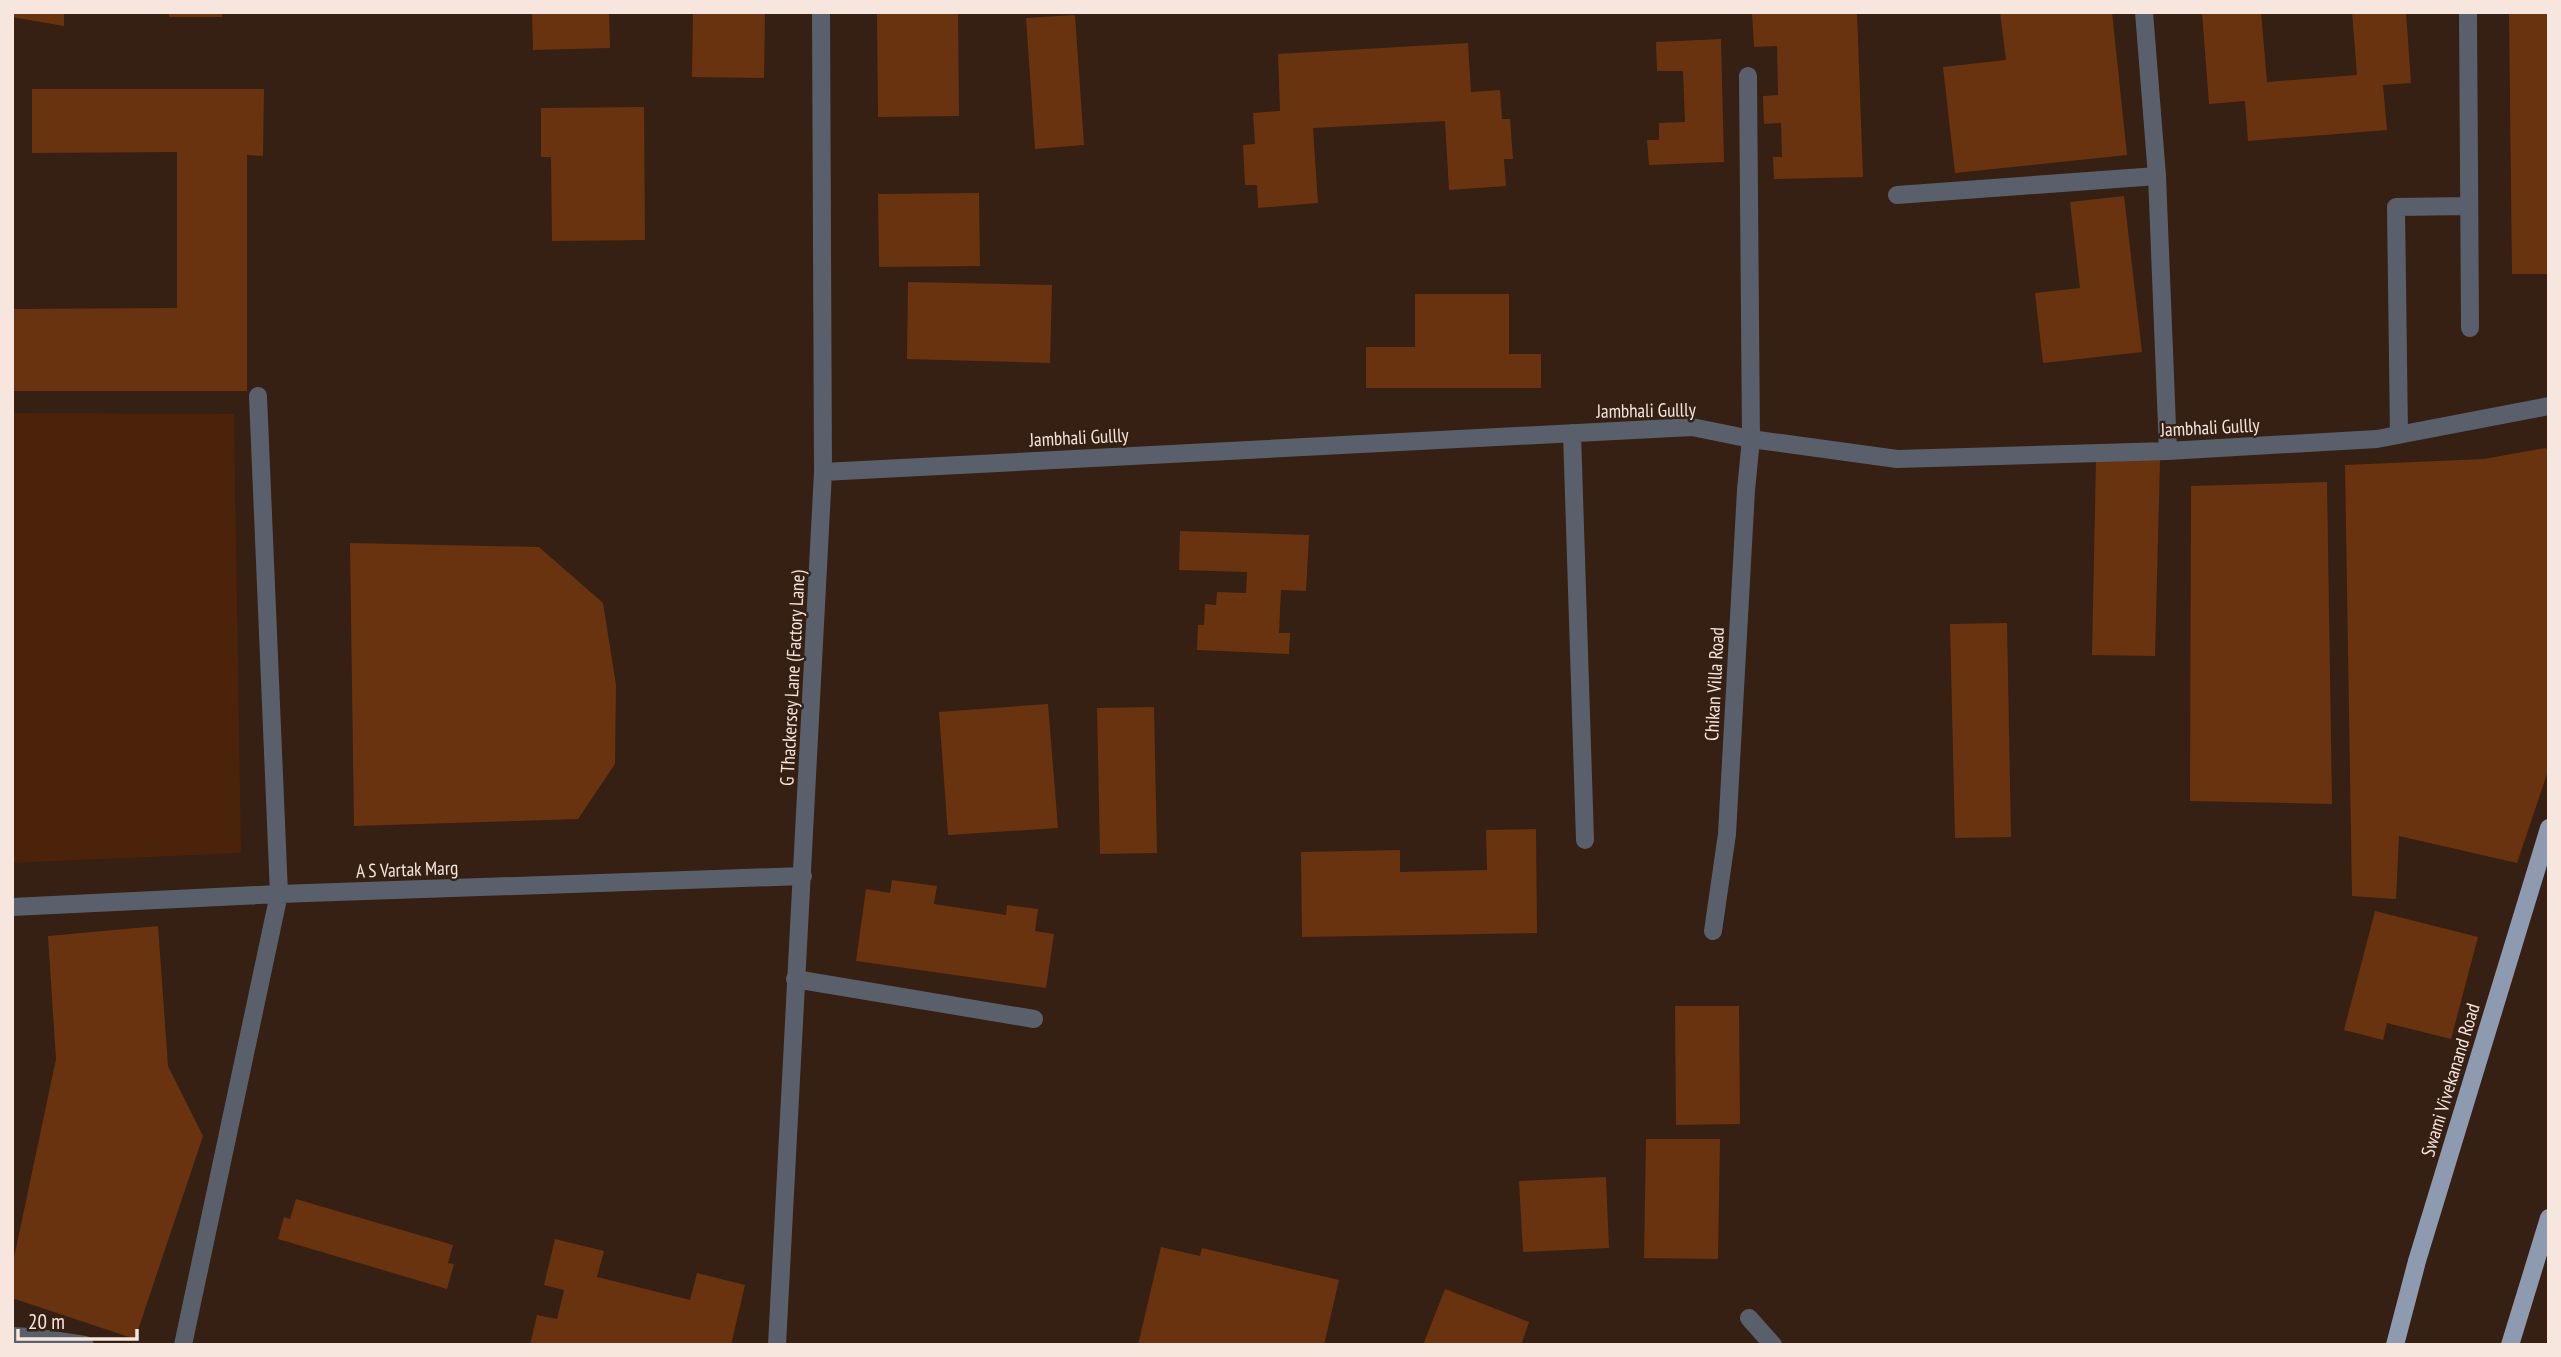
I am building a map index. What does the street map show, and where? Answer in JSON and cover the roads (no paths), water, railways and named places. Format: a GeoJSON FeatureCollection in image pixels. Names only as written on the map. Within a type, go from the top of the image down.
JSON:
{"type":"FeatureCollection","features":[{"type":"Feature","properties":{"kind":"main road","name":"Swami Vivekanand Road"},"geometry":{"type":"LineString","coordinates":[[2395,1345],[2417,1261],[2549,828]]}},
{"type":"Feature","properties":{"kind":"main road"},"geometry":{"type":"LineString","coordinates":[[2510,1345],[2549,1218]]}},
{"type":"Feature","properties":{"kind":"street","name":"G Thackersey Lane (Factory Lane)"},"geometry":{"type":"LineString","coordinates":[[777,1345],[823,472],[821,12]]}},
{"type":"Feature","properties":{"kind":"street"},"geometry":{"type":"LineString","coordinates":[[2144,12],[2157,176],[2168,451]]}},
{"type":"Feature","properties":{"kind":"street"},"geometry":{"type":"LineString","coordinates":[[2468,12],[2470,327]]}},
{"type":"Feature","properties":{"kind":"street","name":"Chikan Villa Road"},"geometry":{"type":"LineString","coordinates":[[1713,930],[1727,834],[1751,439],[1748,76]]}},
{"type":"Feature","properties":{"kind":"street"},"geometry":{"type":"LineString","coordinates":[[1896,195],[2157,176]]}},
{"type":"Feature","properties":{"kind":"street"},"geometry":{"type":"LineString","coordinates":[[2399,435],[2396,206],[2469,206]]}},
{"type":"Feature","properties":{"kind":"street"},"geometry":{"type":"LineString","coordinates":[[183,1345],[279,894],[258,396]]}},
{"type":"Feature","properties":{"kind":"street","name":"Jambhali Gullly"},"geometry":{"type":"LineString","coordinates":[[823,472],[1692,427],[1751,439],[1897,459],[2168,451],[2377,439],[2549,406]]}},
{"type":"Feature","properties":{"kind":"street"},"geometry":{"type":"LineString","coordinates":[[1572,433],[1585,840]]}},
{"type":"Feature","properties":{"kind":"street","name":"A S Vartak Marg"},"geometry":{"type":"LineString","coordinates":[[12,908],[279,894],[803,876]]}},
{"type":"Feature","properties":{"kind":"street"},"geometry":{"type":"LineString","coordinates":[[795,979],[1034,1019]]}},
{"type":"Feature","properties":{"kind":"street"},"geometry":{"type":"LineString","coordinates":[[1749,1318],[1773,1345]]}},
{"type":"Feature","properties":{"kind":"street"},"geometry":{"type":"LineString","coordinates":[[12,1336],[85,1345]]}}]}
